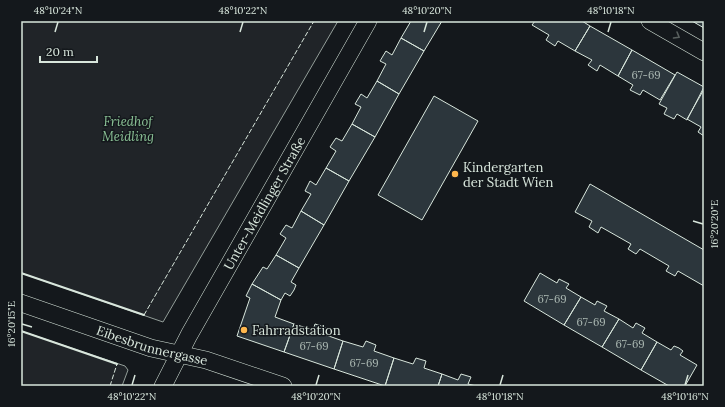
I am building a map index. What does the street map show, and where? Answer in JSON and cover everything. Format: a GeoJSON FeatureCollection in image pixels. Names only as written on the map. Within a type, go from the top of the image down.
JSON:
{"type":"FeatureCollection","features":[{"type":"Feature","properties":{"kind":"street","name":"Unter-Meidlinger Straße"},"geometry":{"type":"LineString","coordinates":[[163,386],[179,354],[368,21]]}},
{"type":"Feature","properties":{"kind":"street"},"geometry":{"type":"LineString","coordinates":[[652,21],[704,52]]}},
{"type":"Feature","properties":{"kind":"street","name":"Eibesbrunnergasse"},"geometry":{"type":"LineString","coordinates":[[21,303],[151,348],[206,360],[283,386]]}},
{"type":"Feature","properties":{"kind":"green space","name":"Friedhof Meidling"},"geometry":{"type":"Polygon","coordinates":[[[21,21],[338,21],[163,322],[21,273],[21,21]]]}},
{"type":"Feature","properties":{"kind":"green space"},"geometry":{"type":"Polygon","coordinates":[[[21,331],[125,366],[128,370],[122,386],[21,386],[21,331]]]}},
{"type":"Feature","properties":{"kind":"building"},"geometry":{"type":"Polygon","coordinates":[[[411,21],[442,21],[424,51],[401,38],[411,21]]]}},
{"type":"Feature","properties":{"kind":"building"},"geometry":{"type":"Polygon","coordinates":[[[535,21],[582,21],[590,26],[575,51],[558,41],[555,46],[546,40],[549,35],[532,25],[535,21]]]}},
{"type":"Feature","properties":{"kind":"building"},"geometry":{"type":"Polygon","coordinates":[[[692,21],[704,21],[704,28],[692,21]]]}},
{"type":"Feature","properties":{"kind":"building"},"geometry":{"type":"Polygon","coordinates":[[[590,26],[632,50],[618,76],[600,65],[597,71],[588,65],[592,60],[575,51],[590,26]]]}},
{"type":"Feature","properties":{"kind":"building"},"geometry":{"type":"Polygon","coordinates":[[[401,38],[424,51],[399,94],[377,81],[386,64],[380,61],[386,51],[392,55],[401,38]]]}},
{"type":"Feature","properties":{"kind":"building"},"geometry":{"type":"Polygon","coordinates":[[[632,50],[675,75],[660,100],[643,90],[640,95],[630,90],[633,85],[618,76],[632,50]]]}},
{"type":"Feature","properties":{"kind":"building"},"geometry":{"type":"Polygon","coordinates":[[[677,72],[704,87],[687,120],[677,114],[674,119],[664,114],[667,108],[659,104],[677,72]]]}},
{"type":"Feature","properties":{"kind":"building"},"geometry":{"type":"Polygon","coordinates":[[[377,81],[399,94],[375,137],[352,124],[361,107],[355,104],[361,94],[367,98],[377,81]]]}},
{"type":"Feature","properties":{"kind":"building"},"geometry":{"type":"Polygon","coordinates":[[[703,91],[704,136],[698,132],[701,127],[687,119],[703,91]]]}},
{"type":"Feature","properties":{"kind":"building"},"geometry":{"type":"Polygon","coordinates":[[[434,96],[478,121],[422,220],[378,195],[434,96]]]}},
{"type":"Feature","properties":{"kind":"building"},"geometry":{"type":"Polygon","coordinates":[[[352,124],[375,137],[349,181],[326,168],[336,151],[330,147],[336,138],[342,141],[352,124]]]}},
{"type":"Feature","properties":{"kind":"building"},"geometry":{"type":"Polygon","coordinates":[[[326,168],[349,181],[324,225],[301,211],[311,194],[305,191],[310,181],[316,185],[326,168]]]}},
{"type":"Feature","properties":{"kind":"building"},"geometry":{"type":"Polygon","coordinates":[[[590,184],[704,250],[704,286],[678,271],[675,276],[666,271],[669,266],[640,249],[636,254],[628,249],[631,244],[601,227],[598,233],[589,227],[592,221],[575,212],[590,184]]]}},
{"type":"Feature","properties":{"kind":"building"},"geometry":{"type":"Polygon","coordinates":[[[301,211],[324,225],[299,268],[276,255],[286,238],[280,234],[286,225],[292,228],[301,211]]]}},
{"type":"Feature","properties":{"kind":"building"},"geometry":{"type":"Polygon","coordinates":[[[276,255],[299,268],[291,282],[296,285],[294,290],[290,296],[285,293],[281,300],[252,284],[263,267],[267,269],[276,255]]]}},
{"type":"Feature","properties":{"kind":"building"},"geometry":{"type":"Polygon","coordinates":[[[540,273],[557,283],[559,279],[569,284],[566,288],[581,297],[564,325],[524,301],[540,273]]]}},
{"type":"Feature","properties":{"kind":"building"},"geometry":{"type":"Polygon","coordinates":[[[252,284],[281,300],[275,317],[294,324],[284,352],[237,336],[250,298],[246,296],[252,284]]]}},
{"type":"Feature","properties":{"kind":"building"},"geometry":{"type":"Polygon","coordinates":[[[581,297],[595,305],[597,301],[607,306],[604,311],[619,319],[602,347],[564,325],[581,297]]]}},
{"type":"Feature","properties":{"kind":"building"},"geometry":{"type":"Polygon","coordinates":[[[619,319],[633,328],[636,323],[645,328],[642,333],[657,342],[641,370],[602,347],[619,319]]]}},
{"type":"Feature","properties":{"kind":"building"},"geometry":{"type":"Polygon","coordinates":[[[294,324],[313,330],[315,324],[325,327],[323,334],[343,341],[334,369],[284,352],[294,324]]]}},
{"type":"Feature","properties":{"kind":"building"},"geometry":{"type":"Polygon","coordinates":[[[343,341],[363,347],[366,341],[376,345],[374,351],[394,358],[385,386],[334,369],[343,341]]]}},
{"type":"Feature","properties":{"kind":"building"},"geometry":{"type":"Polygon","coordinates":[[[657,342],[671,350],[674,346],[679,348],[683,351],[680,355],[697,365],[685,386],[669,386],[641,370],[657,342]]]}},
{"type":"Feature","properties":{"kind":"building"},"geometry":{"type":"Polygon","coordinates":[[[394,358],[413,364],[416,358],[426,361],[424,368],[442,374],[438,386],[385,386],[394,358]]]}},
{"type":"Feature","properties":{"kind":"building"},"geometry":{"type":"Polygon","coordinates":[[[442,374],[458,380],[461,374],[471,377],[468,384],[476,386],[438,386],[442,374]]]}},
{"type":"Feature","properties":{"kind":"fence"},"geometry":{"type":"LineString","coordinates":[[144,315],[314,21]]}},
{"type":"Feature","properties":{"kind":"fence"},"geometry":{"type":"LineString","coordinates":[[110,386],[117,364]]}},
{"type":"Feature","properties":{"kind":"wall"},"geometry":{"type":"LineString","coordinates":[[21,273],[144,315]]}},
{"type":"Feature","properties":{"kind":"wall"},"geometry":{"type":"LineString","coordinates":[[21,331],[117,364]]}},
{"type":"Feature","properties":{"kind":"place","name":"Kindergarten der Stadt Wien"},"geometry":{"type":"Point","coordinates":[455,174]}},
{"type":"Feature","properties":{"kind":"place","name":"Fahrradstation"},"geometry":{"type":"Point","coordinates":[244,330]}}]}
